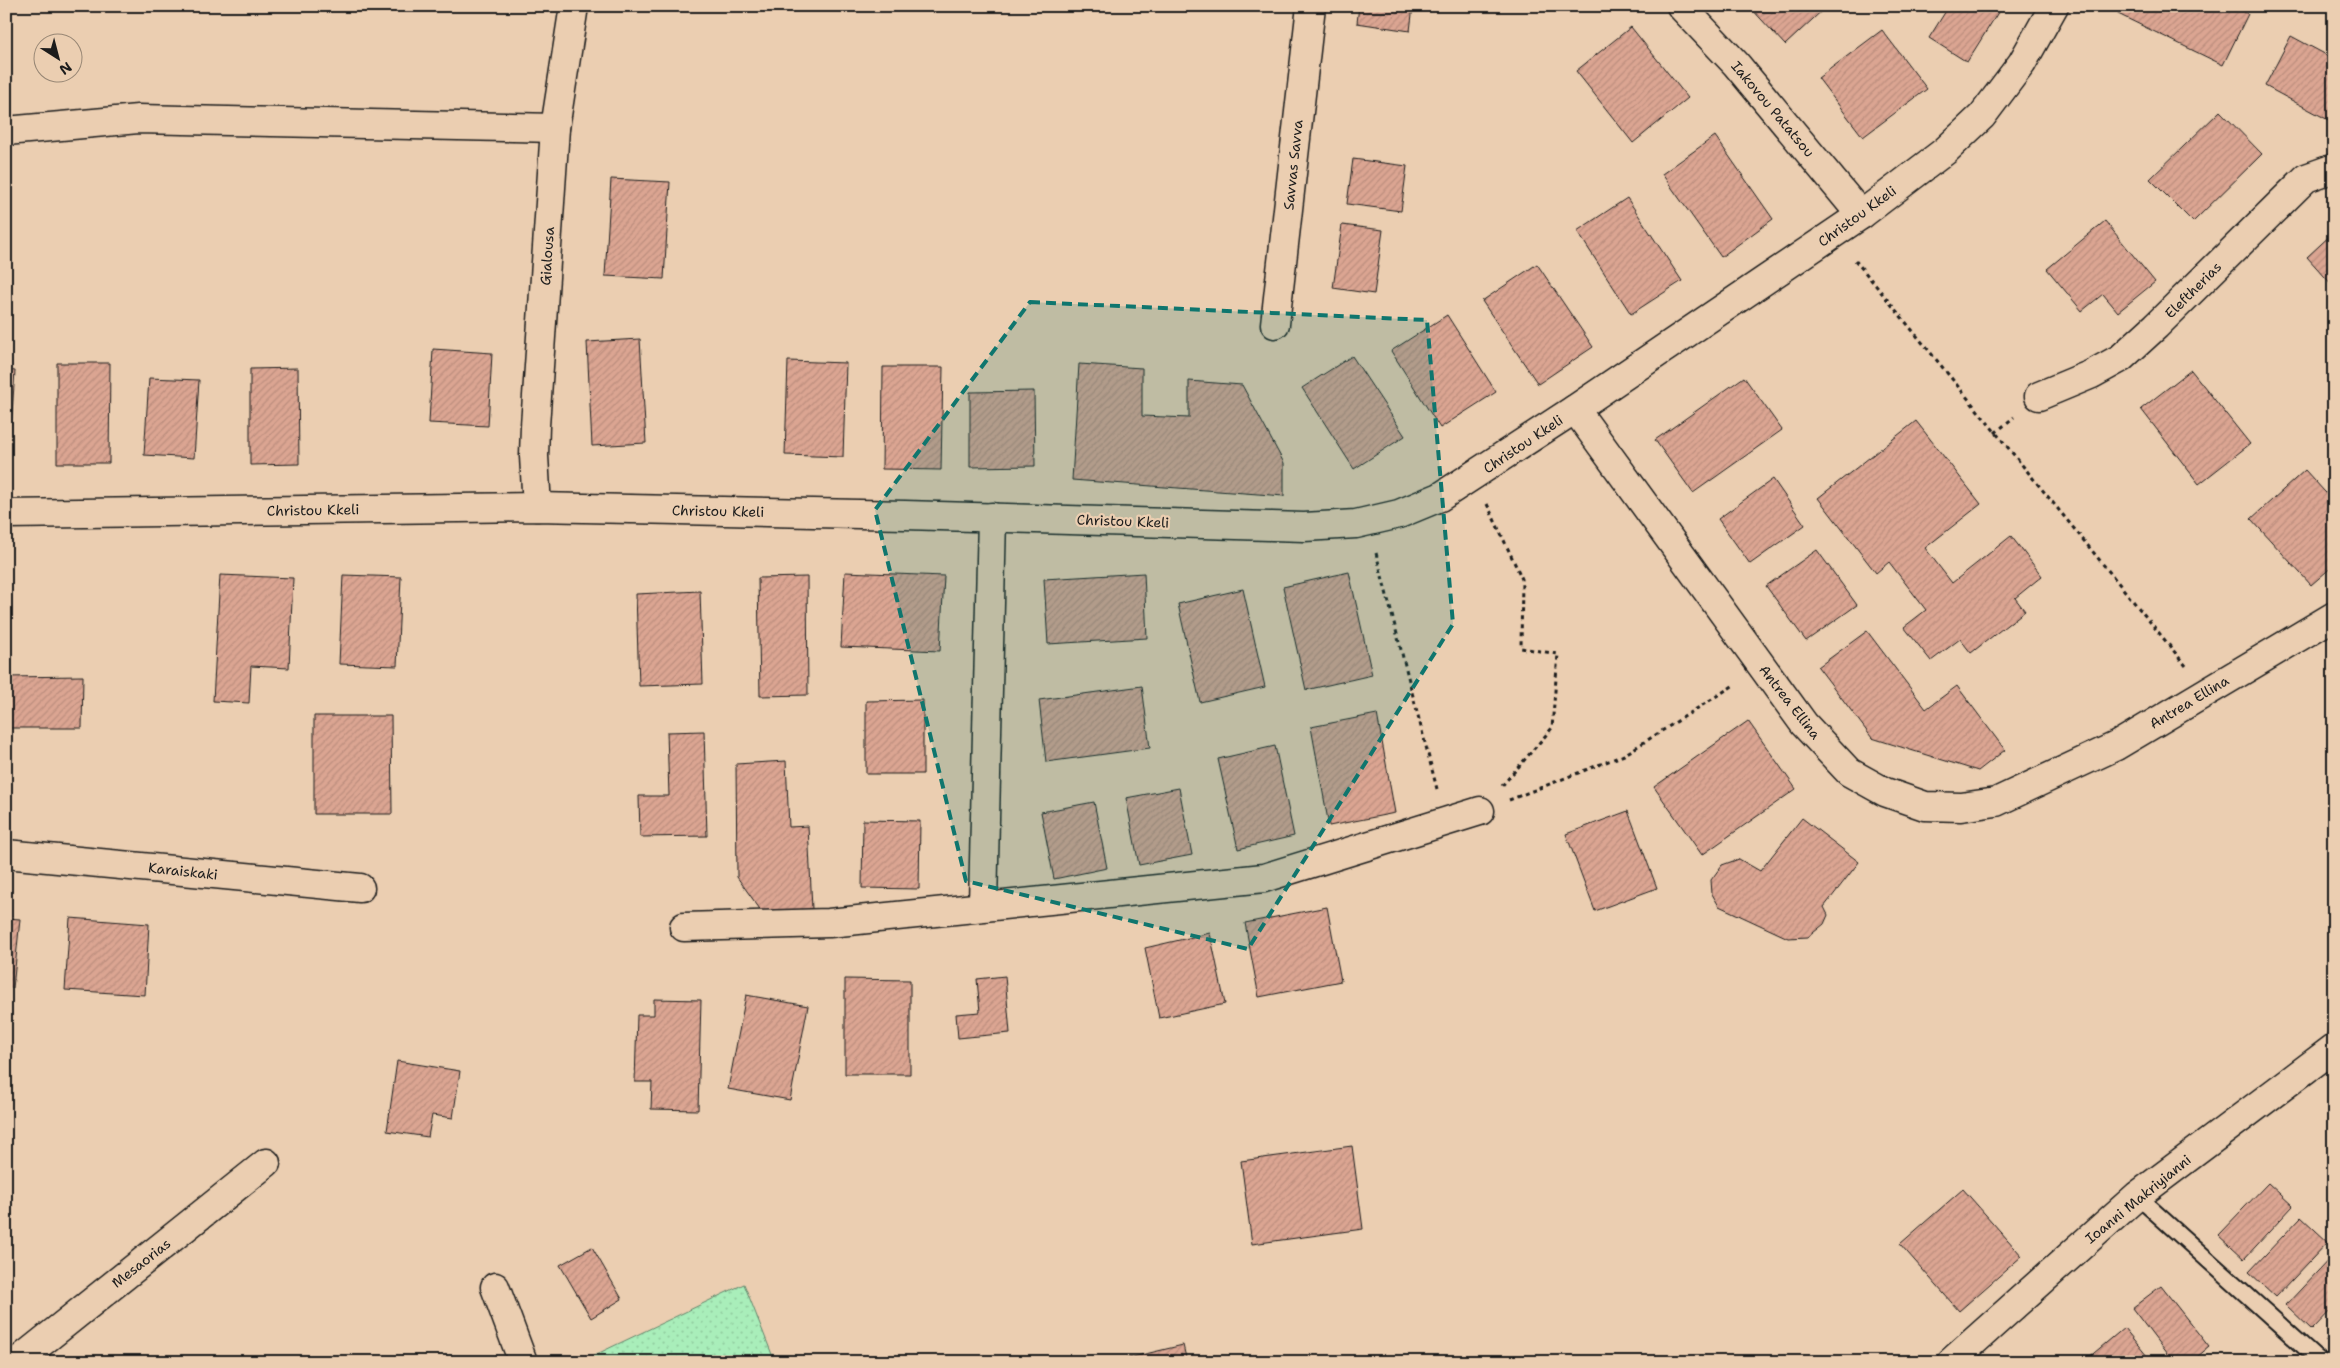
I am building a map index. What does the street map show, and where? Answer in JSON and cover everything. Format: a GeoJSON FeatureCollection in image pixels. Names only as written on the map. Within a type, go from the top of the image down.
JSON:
{"type":"FeatureCollection","features":[{"type":"Feature","properties":{"kind":"street","name":"Gialousa"},"geometry":{"type":"LineString","coordinates":[[537,507],[534,456],[535,426],[555,128],[574,6]]}},
{"type":"Feature","properties":{"kind":"street","name":"Savvas Savva"},"geometry":{"type":"LineString","coordinates":[[1275,324],[1311,6]]}},
{"type":"Feature","properties":{"kind":"street","name":"Iakovou Patatsou"},"geometry":{"type":"LineString","coordinates":[[1680,6],[1736,64],[1861,215]]}},
{"type":"Feature","properties":{"kind":"street","name":"Christou Kkeli"},"geometry":{"type":"LineString","coordinates":[[6,514],[537,507],[992,517],[1304,527],[1356,524],[1399,514],[1440,497],[1575,409],[1861,215],[1945,151],[1982,116],[2022,63],[2054,6]]}},
{"type":"Feature","properties":{"kind":"street"},"geometry":{"type":"LineString","coordinates":[[6,131],[138,119],[555,128]]}},
{"type":"Feature","properties":{"kind":"street","name":"Eleftherias"},"geometry":{"type":"LineString","coordinates":[[2039,396],[2092,374],[2121,358],[2306,178],[2334,168]]}},
{"type":"Feature","properties":{"kind":"street","name":"Antrea Ellina"},"geometry":{"type":"LineString","coordinates":[[1575,409],[1804,724],[1849,772],[1885,792],[1924,806],[1961,807],[1996,802],[2116,746],[2334,616]]}},
{"type":"Feature","properties":{"kind":"street"},"geometry":{"type":"LineString","coordinates":[[983,905],[992,517]]}},
{"type":"Feature","properties":{"kind":"street"},"geometry":{"type":"LineString","coordinates":[[684,927],[829,922],[1264,878],[1480,811]]}},
{"type":"Feature","properties":{"kind":"street","name":"Karaiskaki"},"geometry":{"type":"LineString","coordinates":[[6,854],[360,888]]}},
{"type":"Feature","properties":{"kind":"street","name":"Ioanni Makriyianni"},"geometry":{"type":"LineString","coordinates":[[1951,1362],[2137,1196],[2334,1048]]}},
{"type":"Feature","properties":{"kind":"street","name":"Mesaorias"},"geometry":{"type":"LineString","coordinates":[[16,1362],[266,1163]]}},
{"type":"Feature","properties":{"kind":"street"},"geometry":{"type":"LineString","coordinates":[[495,1287],[523,1362]]}},
{"type":"Feature","properties":{"kind":"lane"},"geometry":{"type":"LineString","coordinates":[[2137,1196],[2321,1362]]}},
{"type":"Feature","properties":{"kind":"path"},"geometry":{"type":"LineString","coordinates":[[1833,234],[2207,692]]}},
{"type":"Feature","properties":{"kind":"path"},"geometry":{"type":"LineString","coordinates":[[1474,476],[1522,579],[1521,648],[1558,654],[1552,728],[1480,811]]}},
{"type":"Feature","properties":{"kind":"path"},"geometry":{"type":"LineString","coordinates":[[1368,521],[1445,822]]}},
{"type":"Feature","properties":{"kind":"path"},"geometry":{"type":"LineString","coordinates":[[1480,811],[1624,755],[1762,667]]}},
{"type":"Feature","properties":{"kind":"highlighted area"},"geometry":{"type":"Polygon","coordinates":[[[1030,302],[1427,320],[1453,624],[1248,949],[966,881],[875,510],[1030,302]]]}},
{"type":"Feature","properties":{"kind":"green space"},"geometry":{"type":"Polygon","coordinates":[[[744,1284],[775,1362],[580,1362],[744,1284]]]}},
{"type":"Feature","properties":{"kind":"building"},"geometry":{"type":"Polygon","coordinates":[[[1359,6],[1413,6],[1410,31],[1357,23],[1359,6]]]}},
{"type":"Feature","properties":{"kind":"building"},"geometry":{"type":"Polygon","coordinates":[[[1749,6],[1827,6],[1785,45],[1749,6]]]}},
{"type":"Feature","properties":{"kind":"building"},"geometry":{"type":"Polygon","coordinates":[[[1949,6],[2002,6],[1967,62],[1929,38],[1949,6]]]}},
{"type":"Feature","properties":{"kind":"building"},"geometry":{"type":"Polygon","coordinates":[[[2122,6],[2232,6],[2248,14],[2223,65],[2118,14],[2122,6]]]}},
{"type":"Feature","properties":{"kind":"building"},"geometry":{"type":"Polygon","coordinates":[[[1631,27],[1688,98],[1633,143],[1576,71],[1631,27]]]}},
{"type":"Feature","properties":{"kind":"building"},"geometry":{"type":"Polygon","coordinates":[[[1882,30],[1927,89],[1863,137],[1818,78],[1882,30]]]}},
{"type":"Feature","properties":{"kind":"building"},"geometry":{"type":"Polygon","coordinates":[[[2291,36],[2334,59],[2334,123],[2265,86],[2291,36]]]}},
{"type":"Feature","properties":{"kind":"building"},"geometry":{"type":"Polygon","coordinates":[[[2220,111],[2262,154],[2193,222],[2150,179],[2220,111]]]}},
{"type":"Feature","properties":{"kind":"building"},"geometry":{"type":"Polygon","coordinates":[[[1715,136],[1773,219],[1721,257],[1662,174],[1715,136]]]}},
{"type":"Feature","properties":{"kind":"building"},"geometry":{"type":"Polygon","coordinates":[[[1353,159],[1407,166],[1401,211],[1347,204],[1353,159]]]}},
{"type":"Feature","properties":{"kind":"building"},"geometry":{"type":"Polygon","coordinates":[[[611,179],[670,182],[664,279],[605,276],[611,179]]]}},
{"type":"Feature","properties":{"kind":"building"},"geometry":{"type":"Polygon","coordinates":[[[1627,198],[1682,281],[1631,314],[1577,231],[1627,198]]]}},
{"type":"Feature","properties":{"kind":"building"},"geometry":{"type":"Polygon","coordinates":[[[2105,221],[2155,282],[2118,312],[2103,294],[2082,311],[2047,269],[2105,221]]]}},
{"type":"Feature","properties":{"kind":"building"},"geometry":{"type":"Polygon","coordinates":[[[1342,225],[1383,230],[1374,294],[1333,288],[1342,225]]]}},
{"type":"Feature","properties":{"kind":"building"},"geometry":{"type":"Polygon","coordinates":[[[2334,232],[2334,287],[2307,257],[2334,232]]]}},
{"type":"Feature","properties":{"kind":"building"},"geometry":{"type":"Polygon","coordinates":[[[1537,264],[1593,347],[1538,384],[1482,301],[1537,264]]]}},
{"type":"Feature","properties":{"kind":"building"},"geometry":{"type":"Polygon","coordinates":[[[1447,315],[1496,392],[1440,428],[1391,351],[1447,315]]]}},
{"type":"Feature","properties":{"kind":"building"},"geometry":{"type":"Polygon","coordinates":[[[640,339],[646,443],[592,446],[587,342],[640,339]]]}},
{"type":"Feature","properties":{"kind":"building"},"geometry":{"type":"Polygon","coordinates":[[[433,349],[492,353],[488,426],[429,423],[433,349]]]}},
{"type":"Feature","properties":{"kind":"building"},"geometry":{"type":"Polygon","coordinates":[[[1352,356],[1405,436],[1354,469],[1302,388],[1352,356]]]}},
{"type":"Feature","properties":{"kind":"building"},"geometry":{"type":"Polygon","coordinates":[[[788,361],[846,363],[843,457],[785,455],[788,361]]]}},
{"type":"Feature","properties":{"kind":"building"},"geometry":{"type":"Polygon","coordinates":[[[57,363],[110,363],[109,463],[57,463],[57,363]]]}},
{"type":"Feature","properties":{"kind":"building"},"geometry":{"type":"Polygon","coordinates":[[[1079,364],[1142,368],[1142,416],[1189,418],[1189,381],[1242,385],[1284,463],[1284,496],[1072,480],[1079,364]]]}},
{"type":"Feature","properties":{"kind":"building"},"geometry":{"type":"Polygon","coordinates":[[[883,367],[943,367],[941,470],[882,469],[883,367]]]}},
{"type":"Feature","properties":{"kind":"building"},"geometry":{"type":"Polygon","coordinates":[[[298,368],[299,464],[250,465],[250,369],[298,368]]]}},
{"type":"Feature","properties":{"kind":"building"},"geometry":{"type":"Polygon","coordinates":[[[6,370],[15,371],[8,469],[6,469],[6,370]]]}},
{"type":"Feature","properties":{"kind":"building"},"geometry":{"type":"Polygon","coordinates":[[[2191,370],[2250,444],[2199,484],[2141,409],[2191,370]]]}},
{"type":"Feature","properties":{"kind":"building"},"geometry":{"type":"Polygon","coordinates":[[[1744,377],[1782,430],[1693,493],[1655,440],[1744,377]]]}},
{"type":"Feature","properties":{"kind":"building"},"geometry":{"type":"Polygon","coordinates":[[[149,378],[199,380],[194,458],[144,455],[149,378]]]}},
{"type":"Feature","properties":{"kind":"building"},"geometry":{"type":"Polygon","coordinates":[[[1034,391],[1035,466],[970,467],[970,392],[1034,391]]]}},
{"type":"Feature","properties":{"kind":"building"},"geometry":{"type":"Polygon","coordinates":[[[1916,421],[1981,504],[1925,548],[1952,583],[2011,536],[2042,576],[2015,598],[2025,611],[1971,653],[1960,639],[1931,661],[1904,627],[1926,610],[1889,562],[1876,573],[1818,498],[1916,421]]]}},
{"type":"Feature","properties":{"kind":"building"},"geometry":{"type":"Polygon","coordinates":[[[2305,470],[2334,502],[2334,565],[2311,585],[2251,519],[2305,470]]]}},
{"type":"Feature","properties":{"kind":"building"},"geometry":{"type":"Polygon","coordinates":[[[1773,479],[1805,525],[1750,564],[1718,519],[1773,479]]]}},
{"type":"Feature","properties":{"kind":"building"},"geometry":{"type":"Polygon","coordinates":[[[1817,550],[1857,605],[1806,641],[1766,586],[1817,550]]]}},
{"type":"Feature","properties":{"kind":"building"},"geometry":{"type":"Polygon","coordinates":[[[845,572],[944,576],[940,651],[841,647],[845,572]]]}},
{"type":"Feature","properties":{"kind":"building"},"geometry":{"type":"Polygon","coordinates":[[[1349,572],[1372,675],[1306,690],[1283,587],[1349,572]]]}},
{"type":"Feature","properties":{"kind":"building"},"geometry":{"type":"Polygon","coordinates":[[[1144,573],[1147,638],[1048,644],[1044,579],[1144,573]]]}},
{"type":"Feature","properties":{"kind":"building"},"geometry":{"type":"Polygon","coordinates":[[[220,575],[293,578],[289,668],[251,666],[249,703],[213,701],[220,575]]]}},
{"type":"Feature","properties":{"kind":"building"},"geometry":{"type":"Polygon","coordinates":[[[343,575],[401,577],[397,666],[339,664],[343,575]]]}},
{"type":"Feature","properties":{"kind":"building"},"geometry":{"type":"Polygon","coordinates":[[[807,577],[808,695],[760,696],[758,578],[807,577]]]}},
{"type":"Feature","properties":{"kind":"building"},"geometry":{"type":"Polygon","coordinates":[[[1243,589],[1265,687],[1200,702],[1178,604],[1243,589]]]}},
{"type":"Feature","properties":{"kind":"building"},"geometry":{"type":"Polygon","coordinates":[[[700,591],[703,684],[639,686],[636,594],[700,591]]]}},
{"type":"Feature","properties":{"kind":"building"},"geometry":{"type":"Polygon","coordinates":[[[1867,631],[1926,709],[1957,686],[2005,750],[1978,771],[1872,738],[1818,667],[1867,631]]]}},
{"type":"Feature","properties":{"kind":"building"},"geometry":{"type":"Polygon","coordinates":[[[83,676],[82,728],[6,728],[6,677],[83,676]]]}},
{"type":"Feature","properties":{"kind":"building"},"geometry":{"type":"Polygon","coordinates":[[[1142,686],[1150,748],[1046,762],[1039,700],[1142,686]]]}},
{"type":"Feature","properties":{"kind":"building"},"geometry":{"type":"Polygon","coordinates":[[[923,700],[923,774],[866,774],[866,701],[923,700]]]}},
{"type":"Feature","properties":{"kind":"building"},"geometry":{"type":"Polygon","coordinates":[[[1377,714],[1395,813],[1329,826],[1311,727],[1377,714]]]}},
{"type":"Feature","properties":{"kind":"building"},"geometry":{"type":"Polygon","coordinates":[[[314,716],[391,716],[392,814],[314,814],[314,716]]]}},
{"type":"Feature","properties":{"kind":"building"},"geometry":{"type":"Polygon","coordinates":[[[1748,721],[1796,789],[1702,855],[1654,787],[1748,721]]]}},
{"type":"Feature","properties":{"kind":"building"},"geometry":{"type":"Polygon","coordinates":[[[704,731],[707,836],[640,837],[639,796],[669,796],[667,732],[704,731]]]}},
{"type":"Feature","properties":{"kind":"building"},"geometry":{"type":"Polygon","coordinates":[[[1275,746],[1294,836],[1238,849],[1218,759],[1275,746]]]}},
{"type":"Feature","properties":{"kind":"building"},"geometry":{"type":"Polygon","coordinates":[[[786,761],[789,827],[808,826],[812,909],[762,912],[737,877],[736,764],[786,761]]]}},
{"type":"Feature","properties":{"kind":"building"},"geometry":{"type":"Polygon","coordinates":[[[1179,788],[1192,855],[1139,865],[1126,798],[1179,788]]]}},
{"type":"Feature","properties":{"kind":"building"},"geometry":{"type":"Polygon","coordinates":[[[1094,802],[1107,868],[1054,879],[1041,812],[1094,802]]]}},
{"type":"Feature","properties":{"kind":"building"},"geometry":{"type":"Polygon","coordinates":[[[1628,811],[1657,888],[1595,911],[1566,834],[1628,811]]]}},
{"type":"Feature","properties":{"kind":"building"},"geometry":{"type":"Polygon","coordinates":[[[1802,818],[1859,862],[1824,907],[1828,915],[1824,924],[1808,937],[1788,938],[1719,906],[1712,894],[1711,880],[1722,865],[1739,859],[1760,871],[1802,818]]]}},
{"type":"Feature","properties":{"kind":"building"},"geometry":{"type":"Polygon","coordinates":[[[863,820],[920,821],[919,889],[862,888],[863,820]]]}},
{"type":"Feature","properties":{"kind":"building"},"geometry":{"type":"Polygon","coordinates":[[[1327,907],[1341,981],[1259,997],[1245,923],[1327,907]]]}},
{"type":"Feature","properties":{"kind":"building"},"geometry":{"type":"Polygon","coordinates":[[[6,918],[20,919],[13,988],[6,987],[6,918]]]}},
{"type":"Feature","properties":{"kind":"building"},"geometry":{"type":"Polygon","coordinates":[[[70,918],[149,924],[145,995],[65,990],[70,918]]]}},
{"type":"Feature","properties":{"kind":"building"},"geometry":{"type":"Polygon","coordinates":[[[1210,933],[1225,1004],[1159,1018],[1145,948],[1210,933]]]}},
{"type":"Feature","properties":{"kind":"building"},"geometry":{"type":"Polygon","coordinates":[[[1005,976],[1010,1033],[958,1038],[956,1014],[980,1012],[977,979],[1005,976]]]}},
{"type":"Feature","properties":{"kind":"building"},"geometry":{"type":"Polygon","coordinates":[[[845,979],[910,980],[910,1074],[845,1074],[845,979]]]}},
{"type":"Feature","properties":{"kind":"building"},"geometry":{"type":"Polygon","coordinates":[[[746,995],[808,1006],[790,1100],[728,1089],[746,995]]]}},
{"type":"Feature","properties":{"kind":"building"},"geometry":{"type":"Polygon","coordinates":[[[654,999],[701,1000],[698,1110],[651,1109],[652,1082],[635,1082],[637,1015],[654,1015],[654,999]]]}},
{"type":"Feature","properties":{"kind":"building"},"geometry":{"type":"Polygon","coordinates":[[[397,1061],[460,1071],[453,1118],[432,1115],[428,1137],[387,1131],[397,1061]]]}},
{"type":"Feature","properties":{"kind":"building"},"geometry":{"type":"Polygon","coordinates":[[[1352,1146],[1363,1229],[1252,1244],[1241,1161],[1352,1146]]]}},
{"type":"Feature","properties":{"kind":"building"},"geometry":{"type":"Polygon","coordinates":[[[2268,1183],[2293,1206],[2244,1259],[2218,1235],[2268,1183]]]}},
{"type":"Feature","properties":{"kind":"building"},"geometry":{"type":"Polygon","coordinates":[[[1963,1189],[2022,1256],[1959,1311],[1900,1244],[1963,1189]]]}},
{"type":"Feature","properties":{"kind":"building"},"geometry":{"type":"Polygon","coordinates":[[[2301,1217],[2328,1242],[2276,1297],[2249,1272],[2301,1217]]]}},
{"type":"Feature","properties":{"kind":"building"},"geometry":{"type":"Polygon","coordinates":[[[592,1247],[622,1299],[591,1318],[560,1265],[592,1247]]]}},
{"type":"Feature","properties":{"kind":"building"},"geometry":{"type":"Polygon","coordinates":[[[2334,1254],[2334,1307],[2312,1330],[2286,1305],[2334,1254]]]}},
{"type":"Feature","properties":{"kind":"building"},"geometry":{"type":"Polygon","coordinates":[[[2161,1286],[2209,1347],[2191,1362],[2173,1362],[2132,1308],[2161,1286]]]}},
{"type":"Feature","properties":{"kind":"building"},"geometry":{"type":"Polygon","coordinates":[[[2124,1328],[2152,1362],[2091,1362],[2088,1358],[2124,1328]]]}},
{"type":"Feature","properties":{"kind":"building"},"geometry":{"type":"Polygon","coordinates":[[[2334,1331],[2334,1349],[2325,1341],[2334,1331]]]}},
{"type":"Feature","properties":{"kind":"building"},"geometry":{"type":"Polygon","coordinates":[[[1183,1345],[1187,1362],[1112,1362],[1183,1345]]]}}]}
